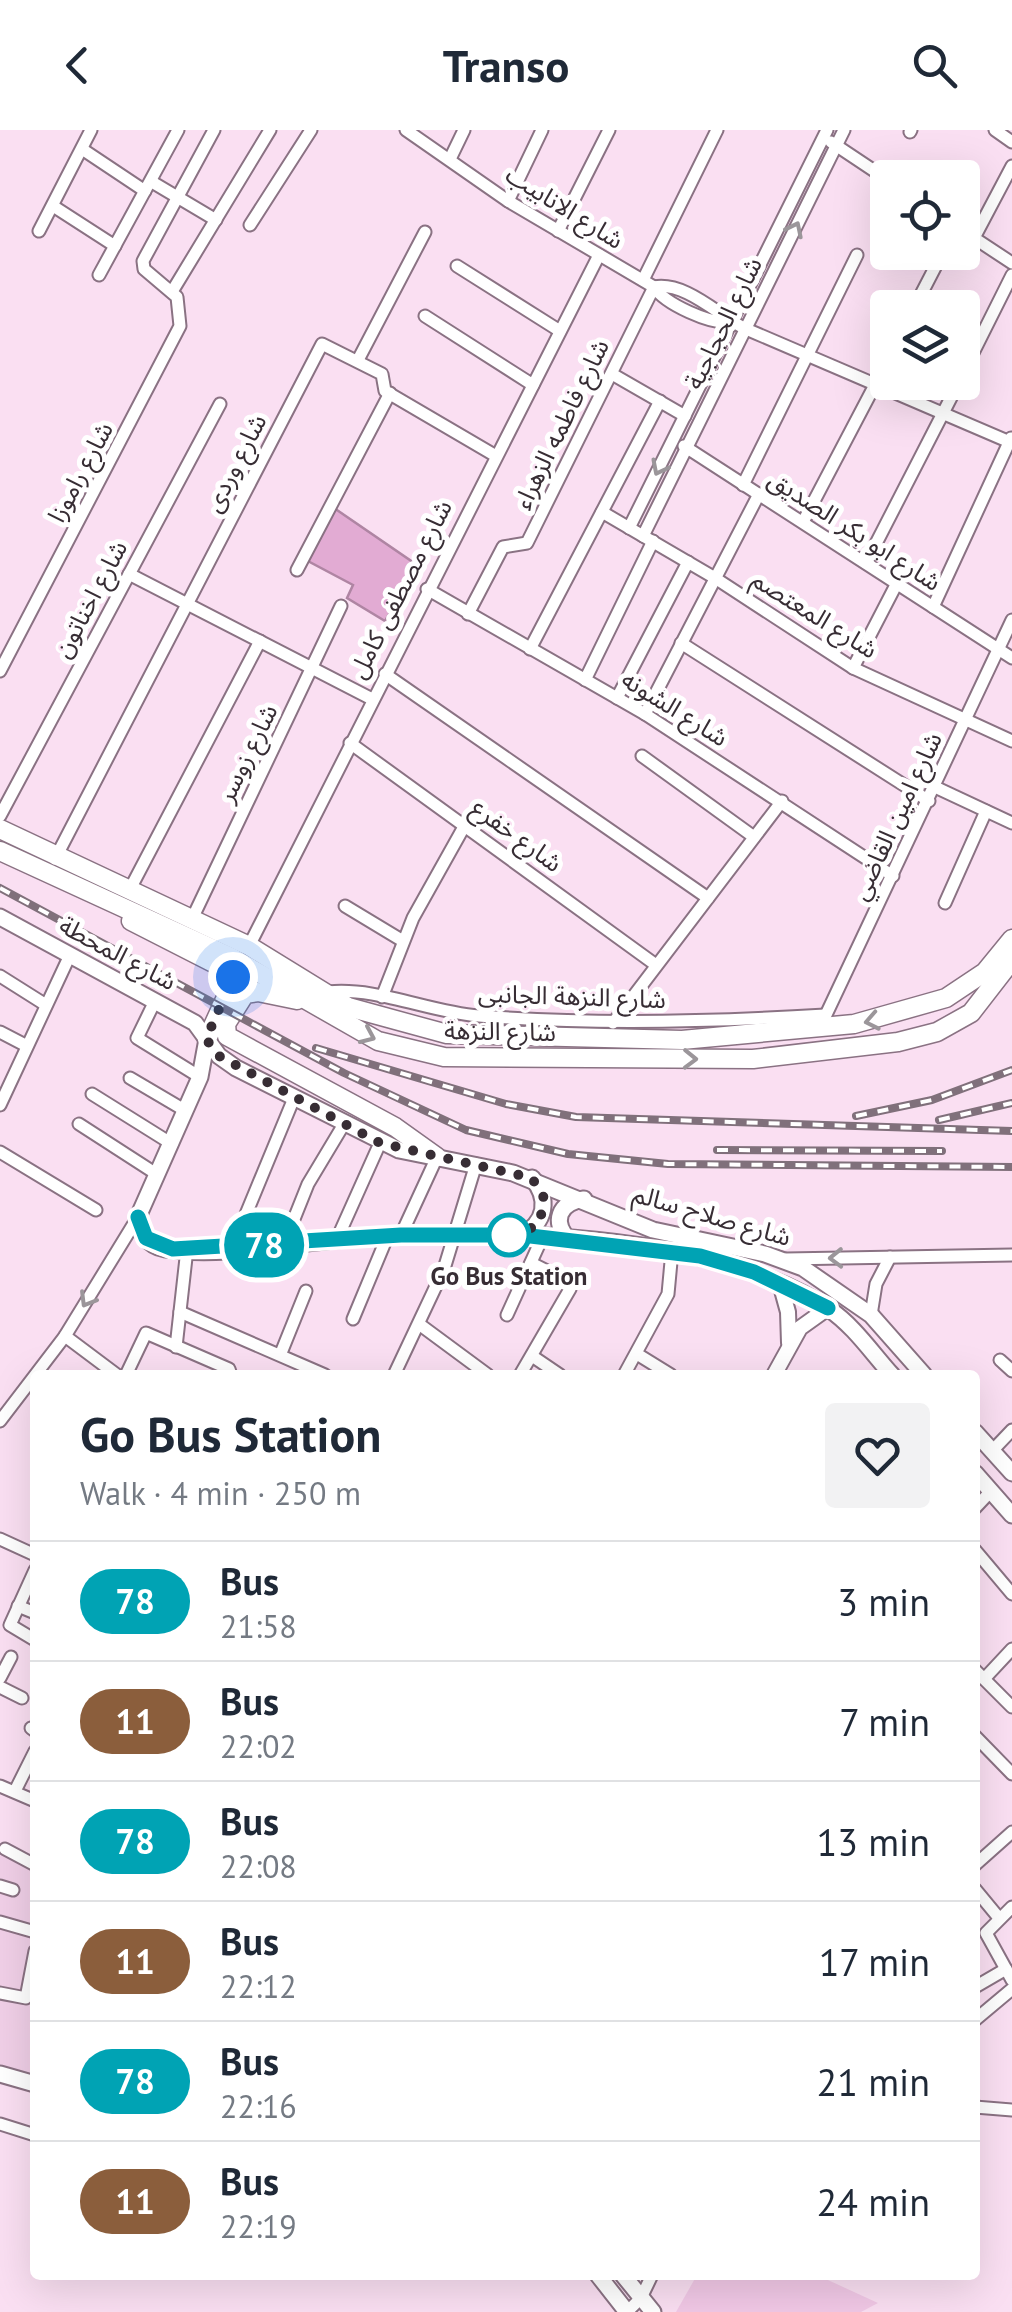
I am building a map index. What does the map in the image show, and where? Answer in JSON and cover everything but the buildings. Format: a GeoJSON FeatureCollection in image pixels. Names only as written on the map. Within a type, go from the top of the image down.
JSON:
{"type":"FeatureCollection","features":[{"type":"Feature","properties":{"kind":"main road","name":"شارع النزهة"},"geometry":{"type":"LineString","coordinates":[[0,829],[249,946],[378,1041],[444,1057],[753,1059],[898,1042],[937,1032],[971,1013],[1012,939]]}},
{"type":"Feature","properties":{"kind":"main road","name":"شارع النزهة"},"geometry":{"type":"LineString","coordinates":[[0,851],[315,997],[380,1020],[447,1034],[682,1040],[822,1022],[924,1006],[991,978],[1012,960]]}},
{"type":"Feature","properties":{"kind":"main road"},"geometry":{"type":"LineString","coordinates":[[84,892],[231,972],[233,982],[206,1039],[200,1077],[138,1217],[151,1243],[187,1249],[394,1235],[522,1235],[672,1251],[727,1262],[828,1308],[887,1370]]}},
{"type":"Feature","properties":{"kind":"main road","name":"شارع المحطة"},"geometry":{"type":"LineString","coordinates":[[0,917],[195,1023],[206,1039]]}},
{"type":"Feature","properties":{"kind":"main road"},"geometry":{"type":"LineString","coordinates":[[315,997],[251,992],[241,999],[226,1024],[228,1036],[395,1127],[438,1157]]}},
{"type":"Feature","properties":{"kind":"main road"},"geometry":{"type":"LineString","coordinates":[[924,1006],[937,1032]]}},
{"type":"Feature","properties":{"kind":"main road"},"geometry":{"type":"LineString","coordinates":[[444,1057],[447,1034]]}},
{"type":"Feature","properties":{"kind":"main road","name":"شارع صلاح سالم"},"geometry":{"type":"LineString","coordinates":[[206,1039],[227,1062],[380,1143],[532,1178],[653,1230],[782,1259],[824,1279],[871,1314],[920,1370]]}},
{"type":"Feature","properties":{"kind":"main road"},"geometry":{"type":"LineString","coordinates":[[522,1235],[540,1221],[544,1210],[544,1198],[532,1178]]}},
{"type":"Feature","properties":{"kind":"main road"},"geometry":{"type":"LineString","coordinates":[[569,1240],[558,1223],[559,1213],[565,1205],[584,1199]]}},
{"type":"Feature","properties":{"kind":"main road"},"geometry":{"type":"LineString","coordinates":[[980,1438],[1012,1473]]}},
{"type":"Feature","properties":{"kind":"main road"},"geometry":{"type":"LineString","coordinates":[[980,1479],[1012,1515]]}},
{"type":"Feature","properties":{"kind":"main road"},"geometry":{"type":"LineString","coordinates":[[0,2074],[30,2083]]}},
{"type":"Feature","properties":{"kind":"main road"},"geometry":{"type":"LineString","coordinates":[[602,2280],[627,2312]]}},
{"type":"Feature","properties":{"kind":"main road"},"geometry":{"type":"LineString","coordinates":[[627,2280],[653,2312]]}},
{"type":"Feature","properties":{"kind":"street"},"geometry":{"type":"LineString","coordinates":[[39,231],[92,130]]}},
{"type":"Feature","properties":{"kind":"street"},"geometry":{"type":"LineString","coordinates":[[214,130],[143,262],[148,272],[173,290],[270,130]]}},
{"type":"Feature","properties":{"kind":"street"},"geometry":{"type":"LineString","coordinates":[[250,224],[311,130]]}},
{"type":"Feature","properties":{"kind":"street","name":"شارع الانابيب"},"geometry":{"type":"LineString","coordinates":[[406,130],[508,200],[648,284],[660,296],[870,382]]}},
{"type":"Feature","properties":{"kind":"street"},"geometry":{"type":"LineString","coordinates":[[450,160],[464,130]]}},
{"type":"Feature","properties":{"kind":"street"},"geometry":{"type":"LineString","coordinates":[[508,200],[542,130]]}},
{"type":"Feature","properties":{"kind":"street"},"geometry":{"type":"LineString","coordinates":[[558,231],[609,130]]}},
{"type":"Feature","properties":{"kind":"street","name":"شارع فاطمه الزهراء"},"geometry":{"type":"LineString","coordinates":[[468,614],[503,546],[527,543],[612,374],[718,130]]}},
{"type":"Feature","properties":{"kind":"street","name":"شارع الحجاجية"},"geometry":{"type":"LineString","coordinates":[[585,680],[686,448],[844,130]]}},
{"type":"Feature","properties":{"kind":"street"},"geometry":{"type":"LineString","coordinates":[[995,130],[1012,142]]}},
{"type":"Feature","properties":{"kind":"street"},"geometry":{"type":"LineString","coordinates":[[99,275],[148,187],[172,132]]}},
{"type":"Feature","properties":{"kind":"street"},"geometry":{"type":"LineString","coordinates":[[826,134],[836,146],[870,168]]}},
{"type":"Feature","properties":{"kind":"street","name":"شارع الحجاجية"},"geometry":{"type":"LineString","coordinates":[[629,528],[826,134]]}},
{"type":"Feature","properties":{"kind":"street"},"geometry":{"type":"LineString","coordinates":[[82,149],[216,220]]}},
{"type":"Feature","properties":{"kind":"street"},"geometry":{"type":"LineString","coordinates":[[980,227],[1012,166]]}},
{"type":"Feature","properties":{"kind":"street"},"geometry":{"type":"LineString","coordinates":[[52,206],[115,246]]}},
{"type":"Feature","properties":{"kind":"street"},"geometry":{"type":"LineString","coordinates":[[425,232],[358,360],[384,376],[382,387],[390,393],[496,456]]}},
{"type":"Feature","properties":{"kind":"street"},"geometry":{"type":"LineString","coordinates":[[980,242],[1012,263]]}},
{"type":"Feature","properties":{"kind":"street","name":"شارع مصطفى كامل"},"geometry":{"type":"LineString","coordinates":[[249,946],[426,589],[599,255]]}},
{"type":"Feature","properties":{"kind":"street"},"geometry":{"type":"LineString","coordinates":[[742,485],[857,255]]}},
{"type":"Feature","properties":{"kind":"street"},"geometry":{"type":"LineString","coordinates":[[457,266],[560,331]]}},
{"type":"Feature","properties":{"kind":"street"},"geometry":{"type":"LineString","coordinates":[[980,339],[1012,275]]}},
{"type":"Feature","properties":{"kind":"street","name":"شارع راموزا"},"geometry":{"type":"LineString","coordinates":[[0,670],[180,326],[181,304],[173,290]]}},
{"type":"Feature","properties":{"kind":"street"},"geometry":{"type":"LineString","coordinates":[[424,316],[532,385]]}},
{"type":"Feature","properties":{"kind":"street","name":"شارع وردى"},"geometry":{"type":"LineString","coordinates":[[55,858],[324,342],[358,360]]}},
{"type":"Feature","properties":{"kind":"street"},"geometry":{"type":"LineString","coordinates":[[612,374],[684,416]]}},
{"type":"Feature","properties":{"kind":"street"},"geometry":{"type":"LineString","coordinates":[[298,570],[390,393]]}},
{"type":"Feature","properties":{"kind":"street"},"geometry":{"type":"LineString","coordinates":[[803,522],[870,394]]}},
{"type":"Feature","properties":{"kind":"street","name":"شارع الانابيب"},"geometry":{"type":"LineString","coordinates":[[911,400],[1011,440]]}},
{"type":"Feature","properties":{"kind":"street"},"geometry":{"type":"LineString","coordinates":[[866,563],[950,400]]}},
{"type":"Feature","properties":{"kind":"street"},"geometry":{"type":"LineString","coordinates":[[530,649],[660,401]]}},
{"type":"Feature","properties":{"kind":"street","name":"شارع اخناتون"},"geometry":{"type":"LineString","coordinates":[[0,816],[220,404]]}},
{"type":"Feature","properties":{"kind":"street","name":"شارع ابو بكر الصديق"},"geometry":{"type":"LineString","coordinates":[[673,440],[1012,658]]}},
{"type":"Feature","properties":{"kind":"street"},"geometry":{"type":"LineString","coordinates":[[933,607],[1011,440]]}},
{"type":"Feature","properties":{"kind":"street"},"geometry":{"type":"LineString","coordinates":[[645,714],[758,494]]}},
{"type":"Feature","properties":{"kind":"street","name":"شارع المعتصم"},"geometry":{"type":"LineString","coordinates":[[602,512],[715,578],[853,668],[1012,740]]}},
{"type":"Feature","properties":{"kind":"street"},"geometry":{"type":"LineString","coordinates":[[616,698],[688,562]]}},
{"type":"Feature","properties":{"kind":"street"},"geometry":{"type":"LineString","coordinates":[[129,574],[372,698]]}},
{"type":"Feature","properties":{"kind":"street"},"geometry":{"type":"LineString","coordinates":[[853,668],[897,583]]}},
{"type":"Feature","properties":{"kind":"street","name":"شارع الشونه"},"geometry":{"type":"LineString","coordinates":[[426,589],[645,714],[893,876]]}},
{"type":"Feature","properties":{"kind":"street","name":"شارع زوسر"},"geometry":{"type":"LineString","coordinates":[[192,919],[341,606]]}},
{"type":"Feature","properties":{"kind":"street","name":"شارع امين القاضي"},"geometry":{"type":"LineString","coordinates":[[822,1022],[1012,620]]}},
{"type":"Feature","properties":{"kind":"street"},"geometry":{"type":"LineString","coordinates":[[129,891],[260,642]]}},
{"type":"Feature","properties":{"kind":"street"},"geometry":{"type":"LineString","coordinates":[[681,643],[929,802]]}},
{"type":"Feature","properties":{"kind":"street"},"geometry":{"type":"LineString","coordinates":[[384,674],[708,898]]}},
{"type":"Feature","properties":{"kind":"street","name":"شارع خفرع"},"geometry":{"type":"LineString","coordinates":[[350,743],[656,966]]}},
{"type":"Feature","properties":{"kind":"street"},"geometry":{"type":"LineString","coordinates":[[642,756],[754,837]]}},
{"type":"Feature","properties":{"kind":"street"},"geometry":{"type":"LineString","coordinates":[[935,787],[1012,823]]}},
{"type":"Feature","properties":{"kind":"street"},"geometry":{"type":"LineString","coordinates":[[612,1023],[782,802]]}},
{"type":"Feature","properties":{"kind":"street"},"geometry":{"type":"LineString","coordinates":[[945,904],[986,811]]}},
{"type":"Feature","properties":{"kind":"street"},"geometry":{"type":"LineString","coordinates":[[382,997],[402,941],[465,825]]}},
{"type":"Feature","properties":{"kind":"street"},"geometry":{"type":"LineString","coordinates":[[345,906],[402,941]]}},
{"type":"Feature","properties":{"kind":"street"},"geometry":{"type":"LineString","coordinates":[[0,1105],[70,955]]}},
{"type":"Feature","properties":{"kind":"street"},"geometry":{"type":"LineString","coordinates":[[0,976],[46,1005]]}},
{"type":"Feature","properties":{"kind":"street","name":"شارع النزهة الجانبى"},"geometry":{"type":"LineString","coordinates":[[315,997],[351,991],[478,1016],[612,1023],[822,1022]]}},
{"type":"Feature","properties":{"kind":"street"},"geometry":{"type":"LineString","coordinates":[[154,1001],[137,1038],[200,1077]]}},
{"type":"Feature","properties":{"kind":"street"},"geometry":{"type":"LineString","coordinates":[[0,1032],[27,1046]]}},
{"type":"Feature","properties":{"kind":"street"},"geometry":{"type":"LineString","coordinates":[[0,1064],[15,1072]]}},
{"type":"Feature","properties":{"kind":"street"},"geometry":{"type":"LineString","coordinates":[[130,1078],[186,1111]]}},
{"type":"Feature","properties":{"kind":"street"},"geometry":{"type":"LineString","coordinates":[[92,1094],[172,1144]]}},
{"type":"Feature","properties":{"kind":"street"},"geometry":{"type":"LineString","coordinates":[[232,1248],[294,1098]]}},
{"type":"Feature","properties":{"kind":"street"},"geometry":{"type":"LineString","coordinates":[[78,1124],[158,1175]]}},
{"type":"Feature","properties":{"kind":"street"},"geometry":{"type":"LineString","coordinates":[[284,1244],[308,1184],[344,1124]]}},
{"type":"Feature","properties":{"kind":"street"},"geometry":{"type":"LineString","coordinates":[[337,1239],[380,1143]]}},
{"type":"Feature","properties":{"kind":"street"},"geometry":{"type":"LineString","coordinates":[[0,1152],[96,1210]]}},
{"type":"Feature","properties":{"kind":"street"},"geometry":{"type":"LineString","coordinates":[[353,1319],[438,1157]]}},
{"type":"Feature","properties":{"kind":"street"},"geometry":{"type":"LineString","coordinates":[[396,1370],[454,1234],[476,1164]]}},
{"type":"Feature","properties":{"kind":"street"},"geometry":{"type":"LineString","coordinates":[[39,1370],[65,1336],[138,1217]]}},
{"type":"Feature","properties":{"kind":"street"},"geometry":{"type":"LineString","coordinates":[[507,1315],[542,1238]]}},
{"type":"Feature","properties":{"kind":"street"},"geometry":{"type":"LineString","coordinates":[[176,1347],[187,1249]]}},
{"type":"Feature","properties":{"kind":"street"},"geometry":{"type":"LineString","coordinates":[[627,1370],[668,1294],[672,1251]]}},
{"type":"Feature","properties":{"kind":"street"},"geometry":{"type":"LineString","coordinates":[[782,1259],[1012,1255]]}},
{"type":"Feature","properties":{"kind":"street"},"geometry":{"type":"LineString","coordinates":[[871,1314],[876,1284],[890,1257]]}},
{"type":"Feature","properties":{"kind":"street"},"geometry":{"type":"LineString","coordinates":[[523,1370],[570,1290],[565,1280],[531,1263]]}},
{"type":"Feature","properties":{"kind":"street"},"geometry":{"type":"LineString","coordinates":[[780,1283],[788,1312],[789,1344]]}},
{"type":"Feature","properties":{"kind":"street"},"geometry":{"type":"LineString","coordinates":[[281,1353],[306,1291]]}},
{"type":"Feature","properties":{"kind":"street"},"geometry":{"type":"LineString","coordinates":[[776,1370],[800,1328],[828,1308]]}},
{"type":"Feature","properties":{"kind":"street"},"geometry":{"type":"LineString","coordinates":[[180,1312],[315,1370]]}},
{"type":"Feature","properties":{"kind":"street"},"geometry":{"type":"LineString","coordinates":[[419,1324],[477,1370]]}},
{"type":"Feature","properties":{"kind":"street"},"geometry":{"type":"LineString","coordinates":[[129,1370],[148,1333],[230,1370]]}},
{"type":"Feature","properties":{"kind":"street"},"geometry":{"type":"LineString","coordinates":[[65,1336],[110,1370]]}},
{"type":"Feature","properties":{"kind":"street"},"geometry":{"type":"LineString","coordinates":[[637,1354],[663,1370]]}},
{"type":"Feature","properties":{"kind":"street"},"geometry":{"type":"LineString","coordinates":[[532,1356],[553,1370]]}},
{"type":"Feature","properties":{"kind":"street"},"geometry":{"type":"LineString","coordinates":[[1000,1360],[1012,1371]]}},
{"type":"Feature","properties":{"kind":"street"},"geometry":{"type":"LineString","coordinates":[[0,1420],[30,1381]]}},
{"type":"Feature","properties":{"kind":"street"},"geometry":{"type":"LineString","coordinates":[[992,1451],[1012,1430]]}},
{"type":"Feature","properties":{"kind":"street"},"geometry":{"type":"LineString","coordinates":[[980,1503],[990,1492]]}},
{"type":"Feature","properties":{"kind":"street"},"geometry":{"type":"LineString","coordinates":[[0,1539],[30,1553]]}},
{"type":"Feature","properties":{"kind":"street"},"geometry":{"type":"LineString","coordinates":[[980,1556],[1012,1594]]}},
{"type":"Feature","properties":{"kind":"street"},"geometry":{"type":"LineString","coordinates":[[30,1581],[10,1626],[30,1637]]}},
{"type":"Feature","properties":{"kind":"street"},"geometry":{"type":"LineString","coordinates":[[18,1606],[30,1611]]}},
{"type":"Feature","properties":{"kind":"street"},"geometry":{"type":"LineString","coordinates":[[1012,1649],[980,1674],[1012,1707]]}},
{"type":"Feature","properties":{"kind":"street"},"geometry":{"type":"LineString","coordinates":[[0,1678],[12,1657]]}},
{"type":"Feature","properties":{"kind":"street"},"geometry":{"type":"LineString","coordinates":[[0,1687],[22,1698]]}},
{"type":"Feature","properties":{"kind":"street"},"geometry":{"type":"LineString","coordinates":[[980,1741],[1012,1774]]}},
{"type":"Feature","properties":{"kind":"street"},"geometry":{"type":"LineString","coordinates":[[15,1791],[30,1761]]}},
{"type":"Feature","properties":{"kind":"street"},"geometry":{"type":"LineString","coordinates":[[0,1786],[30,1798]]}},
{"type":"Feature","properties":{"kind":"street"},"geometry":{"type":"LineString","coordinates":[[980,1858],[1012,1832]]}},
{"type":"Feature","properties":{"kind":"street"},"geometry":{"type":"LineString","coordinates":[[5,1849],[30,1862]]}},
{"type":"Feature","properties":{"kind":"street"},"geometry":{"type":"LineString","coordinates":[[980,1892],[1007,1915],[986,1933],[1009,1974],[980,1985]]}},
{"type":"Feature","properties":{"kind":"street"},"geometry":{"type":"LineString","coordinates":[[0,1922],[30,1931]]}},
{"type":"Feature","properties":{"kind":"street"},"geometry":{"type":"LineString","coordinates":[[0,1994],[26,1998],[30,1977]]}},
{"type":"Feature","properties":{"kind":"street"},"geometry":{"type":"LineString","coordinates":[[980,2016],[1012,1989]]}},
{"type":"Feature","properties":{"kind":"street"},"geometry":{"type":"LineString","coordinates":[[980,2107],[1012,2110]]}},
{"type":"Feature","properties":{"kind":"street"},"geometry":{"type":"LineString","coordinates":[[0,2124],[30,2134]]}},
{"type":"Feature","properties":{"kind":"street"},"geometry":{"type":"LineString","coordinates":[[627,2312],[641,2298],[650,2280]]}},
{"type":"Feature","properties":{"kind":"shaded area"},"geometry":{"type":"Polygon","coordinates":[[[334,508],[417,565],[385,621],[347,598],[353,585],[306,560],[334,508]]]}},
{"type":"Feature","properties":{"kind":"shaded area"},"geometry":{"type":"Polygon","coordinates":[[[0,1852],[30,1862],[30,2076],[0,2067],[0,1852]]]}},
{"type":"Feature","properties":{"kind":"shaded area"},"geometry":{"type":"Polygon","coordinates":[[[694,2280],[828,2280],[878,2303],[861,2312],[676,2312],[694,2280]]]}},
{"type":"Feature","properties":{"kind":"railway"},"geometry":{"type":"LineString","coordinates":[[0,888],[344,1073],[466,1130],[568,1154],[668,1164],[1012,1167]]}},
{"type":"Feature","properties":{"kind":"railway"},"geometry":{"type":"LineString","coordinates":[[316,1048],[506,1104],[576,1117],[1012,1131]]}},
{"type":"Feature","properties":{"kind":"railway"},"geometry":{"type":"LineString","coordinates":[[856,1116],[932,1100],[1012,1070]]}},
{"type":"Feature","properties":{"kind":"railway"},"geometry":{"type":"LineString","coordinates":[[939,1120],[1012,1103]]}},
{"type":"Feature","properties":{"kind":"railway"},"geometry":{"type":"LineString","coordinates":[[717,1150],[942,1151]]}},
{"type":"Feature","properties":{"kind":"bus line","name":"78"},"geometry":{"type":"LineString","coordinates":[[138,1217],[146,1238],[165,1249],[454,1234],[522,1235],[672,1251],[727,1262],[828,1308]]}},
{"type":"Feature","properties":{"kind":"place","name":"Go Bus Station"},"geometry":{"type":"Point","coordinates":[509,1235]}},
{"type":"Feature","properties":{"kind":"route"},"geometry":{"type":"LineString","coordinates":[[233,977],[206,1039],[219,1056],[380,1143],[532,1178],[544,1198],[540,1221],[522,1235],[509,1235]]}}]}
